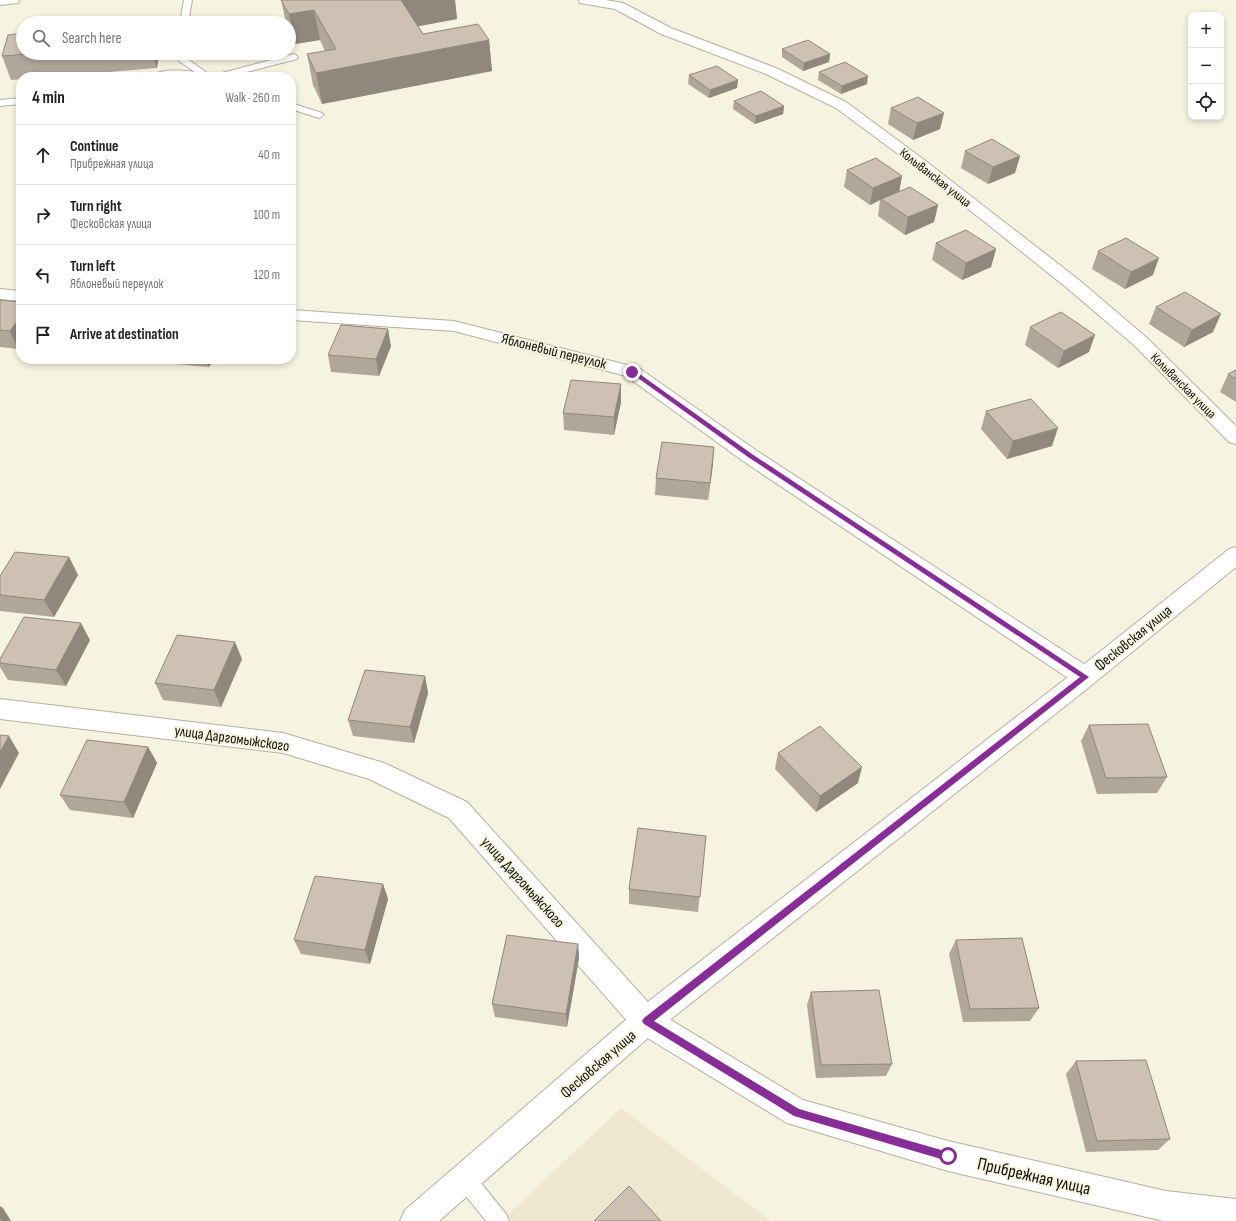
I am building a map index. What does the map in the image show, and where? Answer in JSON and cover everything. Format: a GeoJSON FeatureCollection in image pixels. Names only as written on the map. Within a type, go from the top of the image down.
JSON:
{"type":"FeatureCollection","features":[{"type":"Feature","properties":{"kind":"street"},"geometry":{"type":"LineString","coordinates":[[0,1],[13,0]]}},
{"type":"Feature","properties":{"kind":"street","name":"Колыванская улица"},"geometry":{"type":"LineString","coordinates":[[585,0],[618,6],[666,31],[771,71],[841,105],[922,165],[1004,232],[1073,284],[1141,342],[1236,437]]}},
{"type":"Feature","properties":{"kind":"street"},"geometry":{"type":"LineString","coordinates":[[0,294],[16,296]]}},
{"type":"Feature","properties":{"kind":"street","name":"Яблоневый переулок"},"geometry":{"type":"LineString","coordinates":[[296,315],[454,326],[632,372],[750,456],[1085,677]]}},
{"type":"Feature","properties":{"kind":"street","name":"Фесковская улица"},"geometry":{"type":"LineString","coordinates":[[416,1221],[646,1021],[1085,677],[1236,555]]}},
{"type":"Feature","properties":{"kind":"street","name":"улица Даргомыжского"},"geometry":{"type":"LineString","coordinates":[[0,709],[283,743],[375,770],[458,810],[646,1021]]}},
{"type":"Feature","properties":{"kind":"street","name":"Прибрежная улица"},"geometry":{"type":"LineString","coordinates":[[646,1021],[797,1113],[948,1156],[1166,1206],[1236,1215]]}},
{"type":"Feature","properties":{"kind":"lane"},"geometry":{"type":"LineString","coordinates":[[185,16],[188,0]]}},
{"type":"Feature","properties":{"kind":"lane"},"geometry":{"type":"LineString","coordinates":[[183,60],[200,72]]}},
{"type":"Feature","properties":{"kind":"lane"},"geometry":{"type":"LineString","coordinates":[[236,72],[282,60]]}},
{"type":"Feature","properties":{"kind":"lane"},"geometry":{"type":"LineString","coordinates":[[0,103],[16,101]]}},
{"type":"Feature","properties":{"kind":"lane"},"geometry":{"type":"LineString","coordinates":[[296,108],[319,115]]}},
{"type":"Feature","properties":{"kind":"lane"},"geometry":{"type":"LineString","coordinates":[[465,1179],[498,1221]]}},
{"type":"Feature","properties":{"kind":"shaded area"},"geometry":{"type":"Polygon","coordinates":[[[621,1108],[771,1221],[501,1221],[621,1108]]]}},
{"type":"Feature","properties":{"kind":"building"},"geometry":{"type":"Polygon","coordinates":[[[281,0],[401,0],[423,34],[478,24],[489,40],[316,73],[307,54],[336,49],[314,10],[289,14],[281,0]]]}},
{"type":"Feature","properties":{"kind":"building"},"geometry":{"type":"Polygon","coordinates":[[[16,34],[16,55],[2,56],[8,35],[16,34]]]}},
{"type":"Feature","properties":{"kind":"building"},"geometry":{"type":"Polygon","coordinates":[[[808,40],[830,54],[804,63],[782,49],[808,40]]]}},
{"type":"Feature","properties":{"kind":"building"},"geometry":{"type":"Polygon","coordinates":[[[845,62],[868,76],[842,86],[819,72],[845,62]]]}},
{"type":"Feature","properties":{"kind":"building"},"geometry":{"type":"Polygon","coordinates":[[[717,66],[738,80],[710,90],[689,75],[717,66]]]}},
{"type":"Feature","properties":{"kind":"building"},"geometry":{"type":"Polygon","coordinates":[[[761,91],[784,106],[756,116],[734,101],[761,91]]]}},
{"type":"Feature","properties":{"kind":"building"},"geometry":{"type":"Polygon","coordinates":[[[918,97],[944,113],[917,123],[891,108],[918,97]]]}},
{"type":"Feature","properties":{"kind":"building"},"geometry":{"type":"Polygon","coordinates":[[[992,139],[1020,156],[993,167],[965,151],[992,139]]]}},
{"type":"Feature","properties":{"kind":"building"},"geometry":{"type":"Polygon","coordinates":[[[876,158],[902,176],[873,188],[847,170],[876,158]]]}},
{"type":"Feature","properties":{"kind":"building"},"geometry":{"type":"Polygon","coordinates":[[[910,187],[938,205],[908,217],[881,199],[910,187]]]}},
{"type":"Feature","properties":{"kind":"building"},"geometry":{"type":"Polygon","coordinates":[[[966,230],[996,249],[966,263],[936,243],[966,230]]]}},
{"type":"Feature","properties":{"kind":"building"},"geometry":{"type":"Polygon","coordinates":[[[1126,238],[1159,258],[1131,272],[1098,251],[1126,238]]]}},
{"type":"Feature","properties":{"kind":"building"},"geometry":{"type":"Polygon","coordinates":[[[1185,292],[1221,314],[1192,330],[1156,307],[1185,292]]]}},
{"type":"Feature","properties":{"kind":"building"},"geometry":{"type":"Polygon","coordinates":[[[0,300],[16,302],[16,323],[10,331],[0,330],[0,300]]]}},
{"type":"Feature","properties":{"kind":"building"},"geometry":{"type":"Polygon","coordinates":[[[1061,312],[1095,335],[1064,351],[1030,327],[1061,312]]]}},
{"type":"Feature","properties":{"kind":"building"},"geometry":{"type":"Polygon","coordinates":[[[341,325],[388,329],[376,359],[328,355],[341,325]]]}},
{"type":"Feature","properties":{"kind":"building"},"geometry":{"type":"Polygon","coordinates":[[[1236,370],[1236,379],[1228,374],[1236,370]]]}},
{"type":"Feature","properties":{"kind":"building"},"geometry":{"type":"Polygon","coordinates":[[[571,380],[621,384],[614,417],[563,413],[571,380]]]}},
{"type":"Feature","properties":{"kind":"building"},"geometry":{"type":"Polygon","coordinates":[[[1031,399],[1058,428],[1013,441],[986,411],[1031,399]]]}},
{"type":"Feature","properties":{"kind":"building"},"geometry":{"type":"Polygon","coordinates":[[[662,442],[714,447],[710,483],[656,478],[662,442]]]}},
{"type":"Feature","properties":{"kind":"building"},"geometry":{"type":"Polygon","coordinates":[[[15,552],[69,557],[44,600],[0,595],[0,576],[15,552]]]}},
{"type":"Feature","properties":{"kind":"building"},"geometry":{"type":"Polygon","coordinates":[[[24,617],[81,623],[56,670],[0,663],[0,659],[24,617]]]}},
{"type":"Feature","properties":{"kind":"building"},"geometry":{"type":"Polygon","coordinates":[[[177,635],[235,642],[214,690],[155,683],[177,635]]]}},
{"type":"Feature","properties":{"kind":"building"},"geometry":{"type":"Polygon","coordinates":[[[365,670],[425,676],[410,727],[348,720],[365,670]]]}},
{"type":"Feature","properties":{"kind":"building"},"geometry":{"type":"Polygon","coordinates":[[[1148,724],[1167,777],[1106,778],[1089,725],[1148,724]]]}},
{"type":"Feature","properties":{"kind":"building"},"geometry":{"type":"Polygon","coordinates":[[[820,726],[862,767],[820,796],[778,753],[820,726]]]}},
{"type":"Feature","properties":{"kind":"building"},"geometry":{"type":"Polygon","coordinates":[[[0,735],[9,736],[0,752],[0,735]]]}},
{"type":"Feature","properties":{"kind":"building"},"geometry":{"type":"Polygon","coordinates":[[[87,740],[148,747],[124,802],[60,795],[87,740]]]}},
{"type":"Feature","properties":{"kind":"building"},"geometry":{"type":"Polygon","coordinates":[[[638,828],[706,836],[700,897],[629,889],[638,828]]]}},
{"type":"Feature","properties":{"kind":"building"},"geometry":{"type":"Polygon","coordinates":[[[315,876],[383,884],[365,950],[294,940],[315,876]]]}},
{"type":"Feature","properties":{"kind":"building"},"geometry":{"type":"Polygon","coordinates":[[[507,935],[578,944],[566,1014],[492,1004],[507,935]]]}},
{"type":"Feature","properties":{"kind":"building"},"geometry":{"type":"Polygon","coordinates":[[[1022,938],[1039,1008],[970,1009],[956,940],[1022,938]]]}},
{"type":"Feature","properties":{"kind":"building"},"geometry":{"type":"Polygon","coordinates":[[[879,990],[892,1064],[821,1065],[811,992],[879,990]]]}},
{"type":"Feature","properties":{"kind":"building"},"geometry":{"type":"Polygon","coordinates":[[[1146,1060],[1170,1139],[1097,1141],[1076,1061],[1146,1060]]]}},
{"type":"Feature","properties":{"kind":"building"},"geometry":{"type":"Polygon","coordinates":[[[629,1186],[661,1221],[594,1221],[629,1186]]]}},
{"type":"Feature","properties":{"kind":"route"},"geometry":{"type":"LineString","coordinates":[[632,372],[750,456],[1085,677],[646,1021],[797,1113],[948,1156]]}}]}
